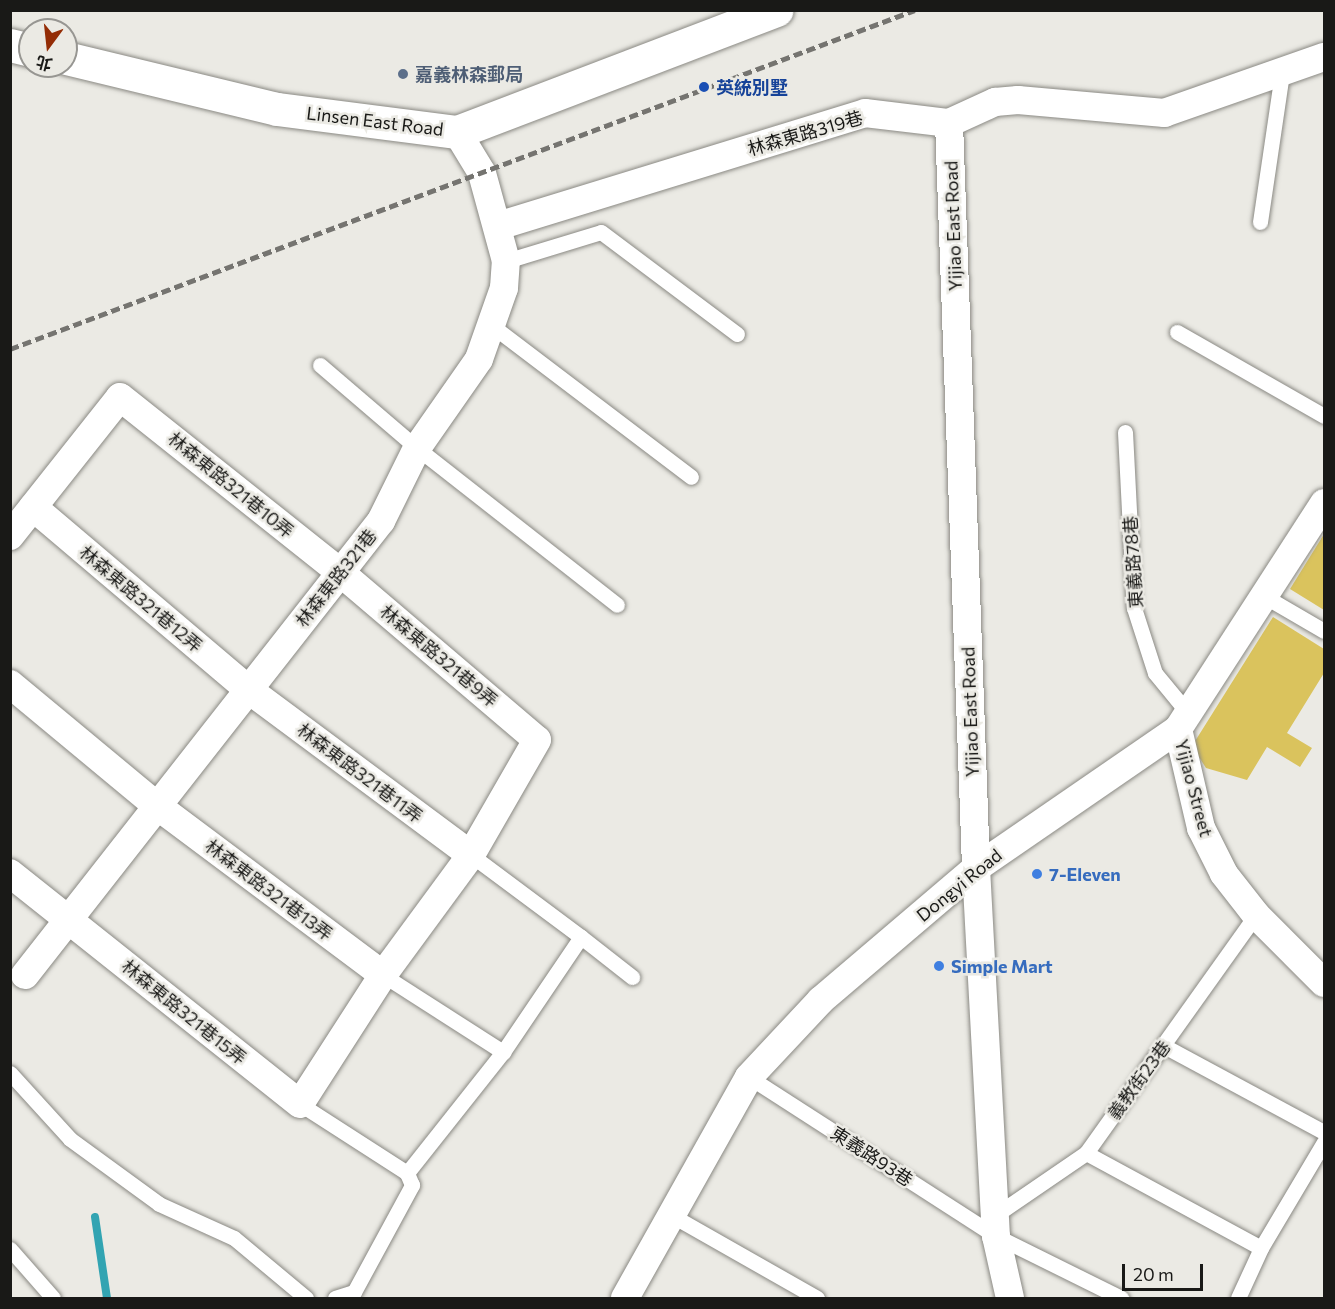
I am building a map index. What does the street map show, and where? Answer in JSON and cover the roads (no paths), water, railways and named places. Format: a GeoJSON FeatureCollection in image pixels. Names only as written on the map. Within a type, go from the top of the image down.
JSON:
{"type":"FeatureCollection","features":[{"type":"Feature","properties":{"kind":"main road","name":"Linsen East Road"},"geometry":{"type":"LineString","coordinates":[[78,61],[277,109],[457,132],[776,10]]}},
{"type":"Feature","properties":{"kind":"street"},"geometry":{"type":"LineString","coordinates":[[949,123],[995,102],[1018,100],[1131,113],[1164,112],[1324,57]]}},
{"type":"Feature","properties":{"kind":"street","name":"林森東路319巷"},"geometry":{"type":"LineString","coordinates":[[498,226],[865,113],[949,123]]}},
{"type":"Feature","properties":{"kind":"street","name":"Yijiao East Road"},"geometry":{"type":"LineString","coordinates":[[949,123],[976,868],[995,1226],[1010,1299]]}},
{"type":"Feature","properties":{"kind":"street","name":"林森東路321巷"},"geometry":{"type":"LineString","coordinates":[[25,975],[156,805],[381,521],[417,448],[479,359],[504,288],[506,261],[482,173],[457,132]]}},
{"type":"Feature","properties":{"kind":"street","name":"林森東路321巷10弄"},"geometry":{"type":"LineString","coordinates":[[33,507],[120,397],[341,573]]}},
{"type":"Feature","properties":{"kind":"street","name":"Dongyi Road"},"geometry":{"type":"LineString","coordinates":[[625,1299],[749,1077],[821,1000],[976,868],[1183,721],[1324,502]]}},
{"type":"Feature","properties":{"kind":"street"},"geometry":{"type":"LineString","coordinates":[[10,536],[33,507]]}},
{"type":"Feature","properties":{"kind":"street","name":"林森東路321巷12弄"},"geometry":{"type":"LineString","coordinates":[[33,507],[249,690]]}},
{"type":"Feature","properties":{"kind":"street","name":"林森東路321巷9弄"},"geometry":{"type":"LineString","coordinates":[[341,573],[537,740],[471,855]]}},
{"type":"Feature","properties":{"kind":"street","name":"林森東路321巷13弄"},"geometry":{"type":"LineString","coordinates":[[10,684],[156,805],[383,975]]}},
{"type":"Feature","properties":{"kind":"street","name":"林森東路321巷11弄"},"geometry":{"type":"LineString","coordinates":[[249,690],[471,855]]}},
{"type":"Feature","properties":{"kind":"street","name":"Yijiao Street"},"geometry":{"type":"LineString","coordinates":[[1183,721],[1201,828],[1224,874],[1256,915],[1324,983]]}},
{"type":"Feature","properties":{"kind":"street"},"geometry":{"type":"LineString","coordinates":[[300,1104],[383,975],[471,855]]}},
{"type":"Feature","properties":{"kind":"street","name":"林森東路321巷15弄"},"geometry":{"type":"LineString","coordinates":[[10,873],[300,1104]]}},
{"type":"Feature","properties":{"kind":"lane"},"geometry":{"type":"LineString","coordinates":[[1260,222],[1282,73]]}},
{"type":"Feature","properties":{"kind":"lane"},"geometry":{"type":"LineString","coordinates":[[506,261],[601,232],[738,334]]}},
{"type":"Feature","properties":{"kind":"lane"},"geometry":{"type":"LineString","coordinates":[[491,325],[691,477]]}},
{"type":"Feature","properties":{"kind":"lane"},"geometry":{"type":"LineString","coordinates":[[1177,332],[1324,416]]}},
{"type":"Feature","properties":{"kind":"lane"},"geometry":{"type":"LineString","coordinates":[[320,365],[417,448],[617,605]]}},
{"type":"Feature","properties":{"kind":"lane","name":"東義路78巷"},"geometry":{"type":"LineString","coordinates":[[1125,432],[1134,608],[1155,673],[1183,721]]}},
{"type":"Feature","properties":{"kind":"lane"},"geometry":{"type":"LineString","coordinates":[[1264,596],[1324,631]]}},
{"type":"Feature","properties":{"kind":"lane"},"geometry":{"type":"LineString","coordinates":[[471,855],[632,977]]}},
{"type":"Feature","properties":{"kind":"lane","name":"義教街23巷"},"geometry":{"type":"LineString","coordinates":[[995,1226],[1086,1153],[1256,915]]}},
{"type":"Feature","properties":{"kind":"lane"},"geometry":{"type":"LineString","coordinates":[[407,1173],[503,1052],[581,937]]}},
{"type":"Feature","properties":{"kind":"lane"},"geometry":{"type":"LineString","coordinates":[[383,975],[503,1052]]}},
{"type":"Feature","properties":{"kind":"lane"},"geometry":{"type":"LineString","coordinates":[[1164,1046],[1324,1132]]}},
{"type":"Feature","properties":{"kind":"lane"},"geometry":{"type":"LineString","coordinates":[[10,1073],[70,1138],[159,1204],[234,1238],[306,1299]]}},
{"type":"Feature","properties":{"kind":"lane","name":"東義路93巷"},"geometry":{"type":"LineString","coordinates":[[749,1077],[1120,1299]]}},
{"type":"Feature","properties":{"kind":"lane"},"geometry":{"type":"LineString","coordinates":[[300,1104],[407,1173],[412,1185],[354,1292],[335,1299]]}},
{"type":"Feature","properties":{"kind":"lane"},"geometry":{"type":"LineString","coordinates":[[1238,1299],[1261,1248],[1324,1143]]}},
{"type":"Feature","properties":{"kind":"lane"},"geometry":{"type":"LineString","coordinates":[[1086,1153],[1261,1248]]}},
{"type":"Feature","properties":{"kind":"lane"},"geometry":{"type":"LineString","coordinates":[[671,1215],[817,1299]]}},
{"type":"Feature","properties":{"kind":"lane"},"geometry":{"type":"LineString","coordinates":[[10,1249],[46,1296]]}},
{"type":"Feature","properties":{"kind":"waterway"},"geometry":{"type":"LineString","coordinates":[[95,1217],[107,1298]]}},
{"type":"Feature","properties":{"kind":"railway"},"geometry":{"type":"LineString","coordinates":[[10,349],[915,10]]}},
{"type":"Feature","properties":{"kind":"place","name":"嘉義林森郵局"},"geometry":{"type":"Point","coordinates":[403,74]}},
{"type":"Feature","properties":{"kind":"place","name":"英統別墅"},"geometry":{"type":"Point","coordinates":[704,87]}},
{"type":"Feature","properties":{"kind":"place","name":"7-Eleven"},"geometry":{"type":"Point","coordinates":[1037,874]}},
{"type":"Feature","properties":{"kind":"place","name":"Simple Mart"},"geometry":{"type":"Point","coordinates":[939,966]}}]}
